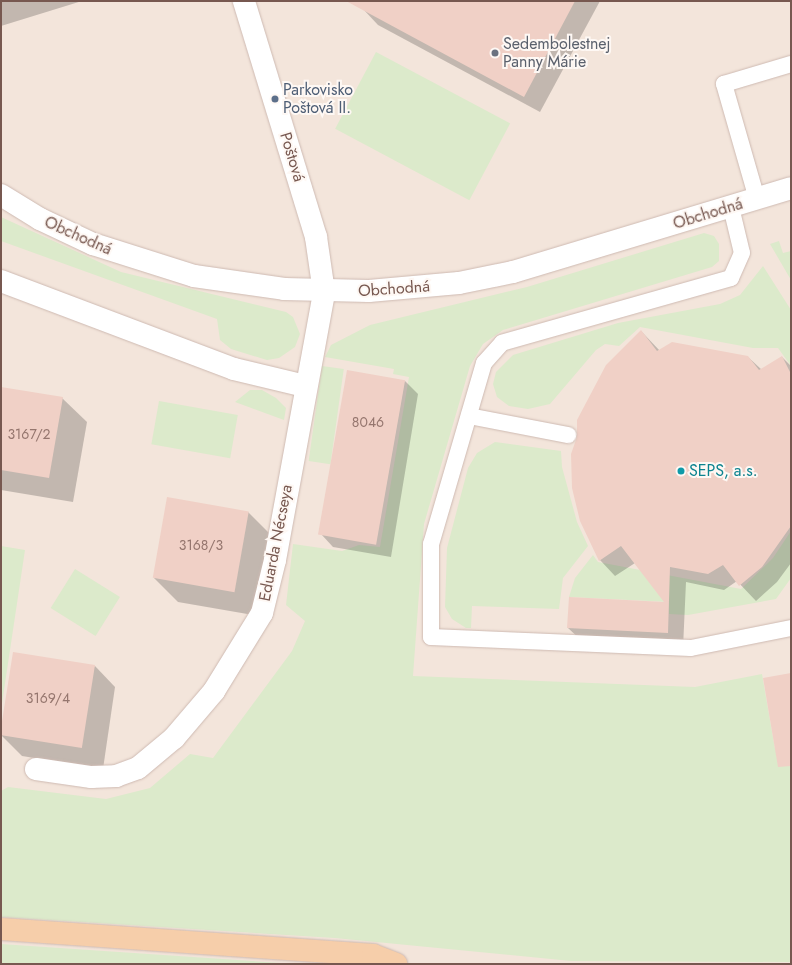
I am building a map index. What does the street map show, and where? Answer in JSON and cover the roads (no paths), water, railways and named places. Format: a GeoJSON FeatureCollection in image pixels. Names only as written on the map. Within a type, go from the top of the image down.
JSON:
{"type":"FeatureCollection","features":[{"type":"Feature","properties":{"kind":"main road"},"geometry":{"type":"LineString","coordinates":[[1,929],[373,955],[396,964]]}},
{"type":"Feature","properties":{"kind":"street","name":"Poštová"},"geometry":{"type":"LineString","coordinates":[[244,1],[316,236],[324,292]]}},
{"type":"Feature","properties":{"kind":"street","name":"Obchodná"},"geometry":{"type":"LineString","coordinates":[[1,195],[40,219],[146,263],[242,285],[324,292],[416,288],[482,279],[731,207],[791,188]]}},
{"type":"Feature","properties":{"kind":"street"},"geometry":{"type":"LineString","coordinates":[[1,281],[234,369],[305,386]]}},
{"type":"Feature","properties":{"kind":"street","name":"Eduarda Nécseya"},"geometry":{"type":"LineString","coordinates":[[36,769],[91,777],[116,776],[138,768],[174,738],[214,691],[262,613],[275,560],[305,386],[324,292]]}},
{"type":"Feature","properties":{"kind":"lane"},"geometry":{"type":"LineString","coordinates":[[757,199],[724,84],[791,64]]}},
{"type":"Feature","properties":{"kind":"lane"},"geometry":{"type":"LineString","coordinates":[[731,207],[742,253],[731,278],[502,343],[484,363],[431,544],[431,637],[691,648],[791,628]]}},
{"type":"Feature","properties":{"kind":"lane"},"geometry":{"type":"LineString","coordinates":[[469,416],[568,435]]}},
{"type":"Feature","properties":{"kind":"place","name":"Sedembolestnej Panny Márie"},"geometry":{"type":"Point","coordinates":[495,53]}},
{"type":"Feature","properties":{"kind":"place","name":"Parkovisko Poštová II."},"geometry":{"type":"Point","coordinates":[275,99]}},
{"type":"Feature","properties":{"kind":"place","name":"SEPS, a.s."},"geometry":{"type":"Point","coordinates":[681,471]}}]}
